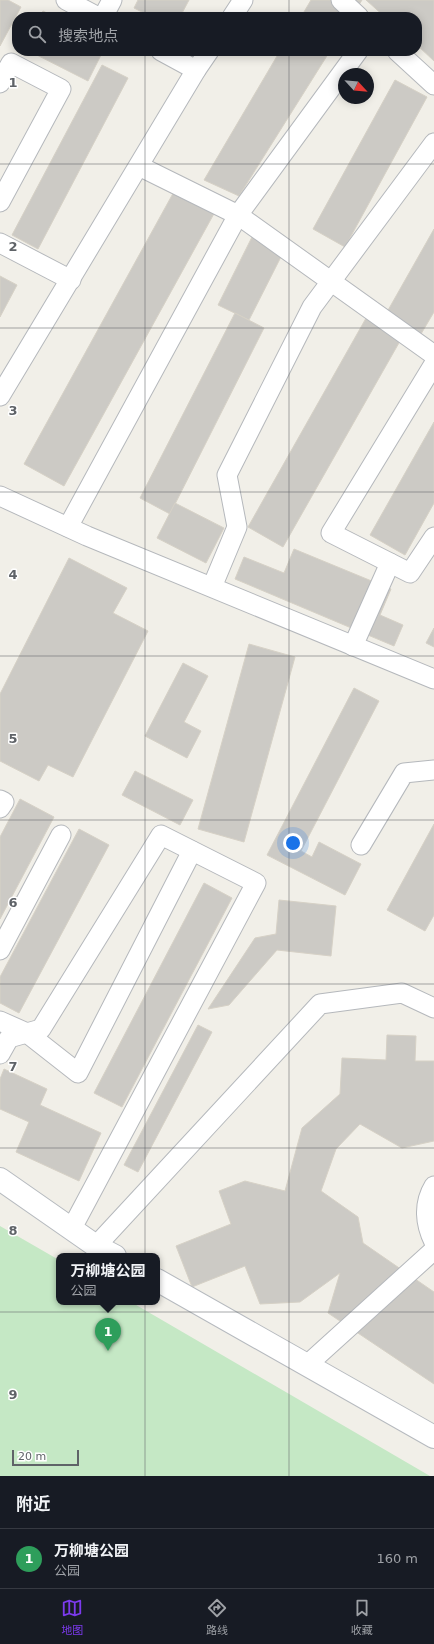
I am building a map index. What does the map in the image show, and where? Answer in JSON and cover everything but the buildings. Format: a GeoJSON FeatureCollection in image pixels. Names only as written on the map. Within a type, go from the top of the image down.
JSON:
{"type":"FeatureCollection","features":[{"type":"Feature","properties":{"kind":"street"},"geometry":{"type":"LineString","coordinates":[[66,0],[89,12]]}},
{"type":"Feature","properties":{"kind":"street"},"geometry":{"type":"LineString","coordinates":[[106,12],[112,0]]}},
{"type":"Feature","properties":{"kind":"street"},"geometry":{"type":"LineString","coordinates":[[235,12],[243,0]]}},
{"type":"Feature","properties":{"kind":"street"},"geometry":{"type":"LineString","coordinates":[[341,0],[354,12]]}},
{"type":"Feature","properties":{"kind":"street"},"geometry":{"type":"LineString","coordinates":[[170,56],[196,70]]}},
{"type":"Feature","properties":{"kind":"street"},"geometry":{"type":"LineString","coordinates":[[0,396],[206,56]]}},
{"type":"Feature","properties":{"kind":"street"},"geometry":{"type":"LineString","coordinates":[[68,527],[238,215],[354,56]]}},
{"type":"Feature","properties":{"kind":"street"},"geometry":{"type":"LineString","coordinates":[[402,56],[434,85]]}},
{"type":"Feature","properties":{"kind":"street"},"geometry":{"type":"LineString","coordinates":[[0,83],[11,63],[61,89],[0,202]]}},
{"type":"Feature","properties":{"kind":"street"},"geometry":{"type":"LineString","coordinates":[[212,588],[237,526],[226,476],[312,307],[434,143]]}},
{"type":"Feature","properties":{"kind":"street"},"geometry":{"type":"LineString","coordinates":[[139,166],[238,215],[434,355]]}},
{"type":"Feature","properties":{"kind":"street"},"geometry":{"type":"LineString","coordinates":[[0,243],[71,280]]}},
{"type":"Feature","properties":{"kind":"street"},"geometry":{"type":"LineString","coordinates":[[434,364],[331,533],[410,572],[434,537]]}},
{"type":"Feature","properties":{"kind":"street"},"geometry":{"type":"LineString","coordinates":[[0,496],[68,527],[212,588],[434,679]]}},
{"type":"Feature","properties":{"kind":"street"},"geometry":{"type":"LineString","coordinates":[[353,646],[390,563]]}},
{"type":"Feature","properties":{"kind":"street"},"geometry":{"type":"LineString","coordinates":[[361,845],[404,772],[434,770]]}},
{"type":"Feature","properties":{"kind":"street"},"geometry":{"type":"LineString","coordinates":[[0,800],[4,802],[0,808]]}},
{"type":"Feature","properties":{"kind":"street"},"geometry":{"type":"LineString","coordinates":[[0,950],[61,835]]}},
{"type":"Feature","properties":{"kind":"street"},"geometry":{"type":"LineString","coordinates":[[0,1054],[9,1038],[41,1029],[161,835],[256,883],[72,1228]]}},
{"type":"Feature","properties":{"kind":"street"},"geometry":{"type":"LineString","coordinates":[[0,1021],[27,1033],[78,1073],[192,851]]}},
{"type":"Feature","properties":{"kind":"street"},"geometry":{"type":"LineString","coordinates":[[0,1179],[106,1251],[320,1004],[402,993],[434,1008]]}},
{"type":"Feature","properties":{"kind":"street"},"geometry":{"type":"LineString","coordinates":[[434,1186],[430,1193],[426,1212],[428,1230],[434,1242]]}},
{"type":"Feature","properties":{"kind":"street"},"geometry":{"type":"LineString","coordinates":[[307,1365],[434,1250]]}},
{"type":"Feature","properties":{"kind":"street"},"geometry":{"type":"LineString","coordinates":[[160,1282],[434,1437]]}},
{"type":"Feature","properties":{"kind":"green space"},"geometry":{"type":"Polygon","coordinates":[[[0,1226],[56,1258],[56,1305],[136,1305],[430,1476],[0,1476],[0,1226]]]}},
{"type":"Feature","properties":{"kind":"place","name":"万柳塘公园"},"geometry":{"type":"Point","coordinates":[108,1351]}}]}
